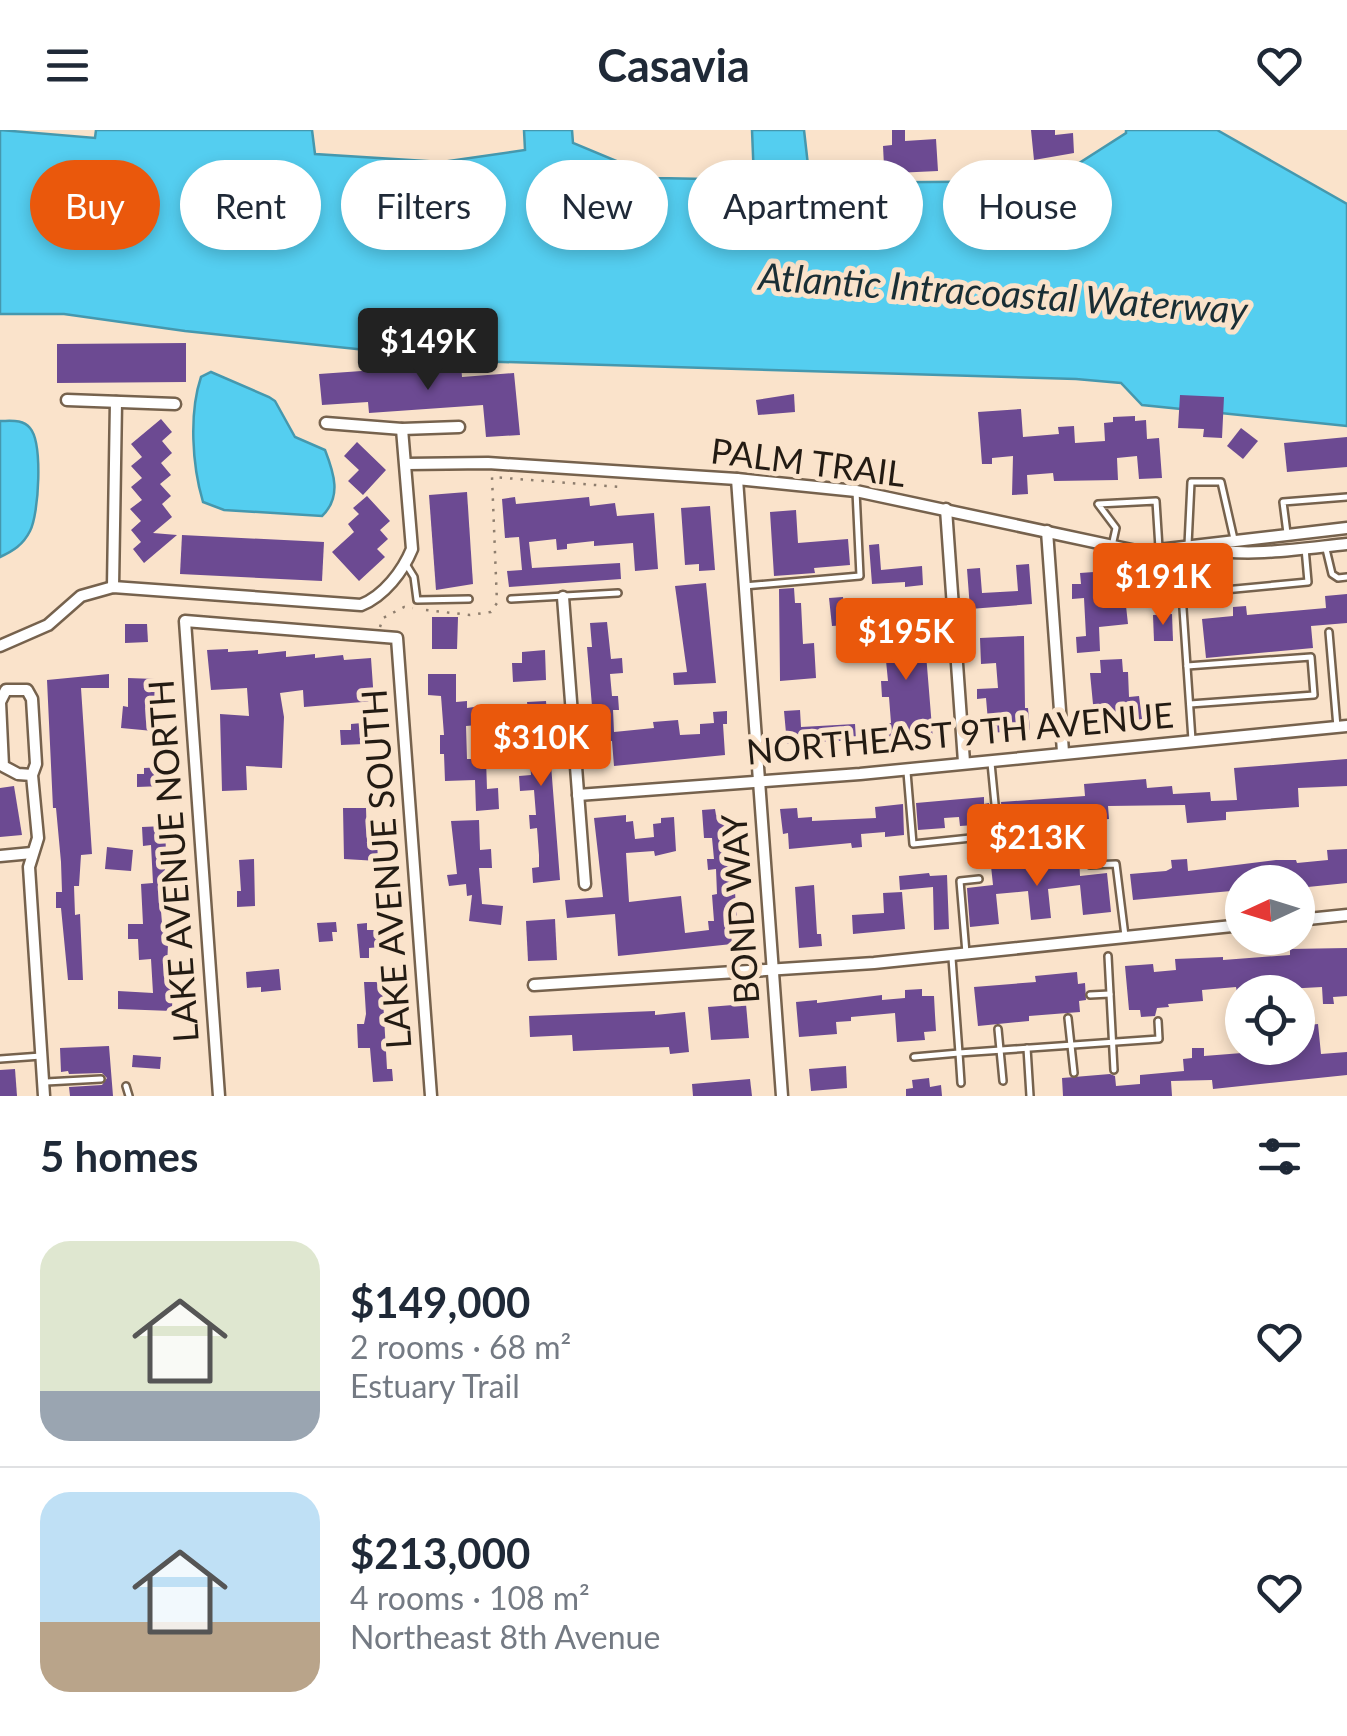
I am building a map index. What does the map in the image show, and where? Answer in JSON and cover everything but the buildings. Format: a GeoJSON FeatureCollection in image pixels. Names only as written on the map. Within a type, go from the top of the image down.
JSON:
{"type":"FeatureCollection","features":[{"type":"Feature","properties":{"kind":"street"},"geometry":{"type":"LineString","coordinates":[[67,400],[175,404]]}},
{"type":"Feature","properties":{"kind":"street"},"geometry":{"type":"LineString","coordinates":[[113,587],[116,402]]}},
{"type":"Feature","properties":{"kind":"street"},"geometry":{"type":"LineString","coordinates":[[326,423],[402,430],[459,427]]}},
{"type":"Feature","properties":{"kind":"street"},"geometry":{"type":"LineString","coordinates":[[0,646],[48,625],[81,596],[113,587],[361,604],[371,601],[406,564],[412,549],[402,430]]}},
{"type":"Feature","properties":{"kind":"street","name":"PALM TRAIL"},"geometry":{"type":"LineString","coordinates":[[406,464],[488,463],[856,491],[1141,552],[1347,528]]}},
{"type":"Feature","properties":{"kind":"street","name":"BOND WAY"},"geometry":{"type":"LineString","coordinates":[[736,479],[782,1096]]}},
{"type":"Feature","properties":{"kind":"street"},"geometry":{"type":"LineString","coordinates":[[946,508],[964,762]]}},
{"type":"Feature","properties":{"kind":"street"},"geometry":{"type":"LineString","coordinates":[[1047,531],[1063,752]]}},
{"type":"Feature","properties":{"kind":"street","name":"PALM TRAIL"},"geometry":{"type":"LineString","coordinates":[[1193,548],[1228,553],[1347,544]]}},
{"type":"Feature","properties":{"kind":"street"},"geometry":{"type":"LineString","coordinates":[[563,598],[584,884]]}},
{"type":"Feature","properties":{"kind":"street","name":"LAKE AVENUE SOUTH"},"geometry":{"type":"LineString","coordinates":[[185,621],[397,638],[431,1096]]}},
{"type":"Feature","properties":{"kind":"street","name":"LAKE AVENUE NORTH"},"geometry":{"type":"LineString","coordinates":[[185,621],[218,1096]]}},
{"type":"Feature","properties":{"kind":"street"},"geometry":{"type":"LineString","coordinates":[[32,775],[18,774],[4,766],[0,702],[6,690],[27,690],[32,699],[36,764],[32,775],[38,838],[29,868],[44,1096]]}},
{"type":"Feature","properties":{"kind":"street","name":"NORTHEAST 9TH AVENUE"},"geometry":{"type":"LineString","coordinates":[[578,795],[907,769],[1342,726]]}},
{"type":"Feature","properties":{"kind":"street"},"geometry":{"type":"LineString","coordinates":[[0,856],[32,853]]}},
{"type":"Feature","properties":{"kind":"street"},"geometry":{"type":"LineString","coordinates":[[1315,919],[1347,916]]}},
{"type":"Feature","properties":{"kind":"street"},"geometry":{"type":"LineString","coordinates":[[534,985],[952,955],[1225,927]]}},
{"type":"Feature","properties":{"kind":"lane"},"geometry":{"type":"LineString","coordinates":[[1193,548],[1186,527],[1191,482],[1221,482],[1234,539]]}},
{"type":"Feature","properties":{"kind":"lane"},"geometry":{"type":"LineString","coordinates":[[744,586],[860,576],[856,491]]}},
{"type":"Feature","properties":{"kind":"lane"},"geometry":{"type":"LineString","coordinates":[[1287,534],[1284,502],[1347,497]]}},
{"type":"Feature","properties":{"kind":"lane"},"geometry":{"type":"LineString","coordinates":[[1112,546],[1116,528],[1098,504],[1156,501],[1160,551]]}},
{"type":"Feature","properties":{"kind":"lane"},"geometry":{"type":"LineString","coordinates":[[1325,546],[1332,574],[1347,577]]}},
{"type":"Feature","properties":{"kind":"lane"},"geometry":{"type":"LineString","coordinates":[[1192,740],[1182,594],[1308,582],[1305,548]]}},
{"type":"Feature","properties":{"kind":"lane"},"geometry":{"type":"LineString","coordinates":[[406,564],[414,577],[416,600],[469,599]]}},
{"type":"Feature","properties":{"kind":"lane"},"geometry":{"type":"LineString","coordinates":[[511,600],[618,593]]}},
{"type":"Feature","properties":{"kind":"lane"},"geometry":{"type":"LineString","coordinates":[[1329,632],[1342,726]]}},
{"type":"Feature","properties":{"kind":"lane"},"geometry":{"type":"LineString","coordinates":[[1187,666],[1311,656],[1314,695],[1190,704]]}},
{"type":"Feature","properties":{"kind":"lane"},"geometry":{"type":"LineString","coordinates":[[991,760],[998,835]]}},
{"type":"Feature","properties":{"kind":"lane"},"geometry":{"type":"LineString","coordinates":[[907,769],[913,844],[1077,827]]}},
{"type":"Feature","properties":{"kind":"lane"},"geometry":{"type":"LineString","coordinates":[[1090,865],[1116,864],[1125,936]]}},
{"type":"Feature","properties":{"kind":"lane"},"geometry":{"type":"LineString","coordinates":[[966,953],[960,881],[980,879]]}},
{"type":"Feature","properties":{"kind":"lane"},"geometry":{"type":"LineString","coordinates":[[952,955],[962,1082]]}},
{"type":"Feature","properties":{"kind":"lane"},"geometry":{"type":"LineString","coordinates":[[1108,956],[1114,1070]]}},
{"type":"Feature","properties":{"kind":"lane"},"geometry":{"type":"LineString","coordinates":[[1090,995],[1110,994]]}},
{"type":"Feature","properties":{"kind":"lane"},"geometry":{"type":"LineString","coordinates":[[1068,1018],[1074,1073]]}},
{"type":"Feature","properties":{"kind":"lane"},"geometry":{"type":"LineString","coordinates":[[914,1056],[1159,1039],[1158,1021]]}},
{"type":"Feature","properties":{"kind":"lane"},"geometry":{"type":"LineString","coordinates":[[998,1029],[1003,1082]]}},
{"type":"Feature","properties":{"kind":"lane"},"geometry":{"type":"LineString","coordinates":[[1027,1048],[1030,1096]]}},
{"type":"Feature","properties":{"kind":"lane"},"geometry":{"type":"LineString","coordinates":[[0,1060],[41,1056]]}},
{"type":"Feature","properties":{"kind":"lane"},"geometry":{"type":"LineString","coordinates":[[43,1083],[101,1079]]}},
{"type":"Feature","properties":{"kind":"lane"},"geometry":{"type":"LineString","coordinates":[[126,1086],[129,1096]]}},
{"type":"Feature","properties":{"kind":"path"},"geometry":{"type":"LineString","coordinates":[[380,628],[383,618],[404,607],[470,615],[491,612],[497,603],[492,477],[621,488]]}},
{"type":"Feature","properties":{"kind":"water","name":"Atlantic Intracoastal Waterway"},"geometry":{"type":"Polygon","coordinates":[[[0,130],[95,138],[96,130],[312,130],[315,154],[410,160],[341,160],[341,250],[506,250],[506,160],[456,160],[525,150],[524,130],[572,130],[573,143],[614,160],[526,160],[526,250],[668,250],[668,178],[688,179],[688,250],[923,250],[923,182],[943,182],[943,250],[1112,250],[1112,160],[1084,160],[1126,130],[1217,130],[1347,204],[1347,426],[1142,405],[1121,383],[1076,379],[471,361],[185,331],[64,314],[0,314],[0,130]]]}},
{"type":"Feature","properties":{"kind":"water"},"geometry":{"type":"Polygon","coordinates":[[[752,130],[804,130],[807,160],[753,160],[752,130]]]}},
{"type":"Feature","properties":{"kind":"water"},"geometry":{"type":"Polygon","coordinates":[[[211,372],[275,401],[295,437],[325,450],[334,493],[322,516],[224,510],[203,502],[196,472],[193,423],[201,377],[211,372]]]}},
{"type":"Feature","properties":{"kind":"water"},"geometry":{"type":"Polygon","coordinates":[[[0,421],[20,422],[30,428],[37,448],[38,479],[30,531],[17,547],[0,557],[0,421]]]}}]}
